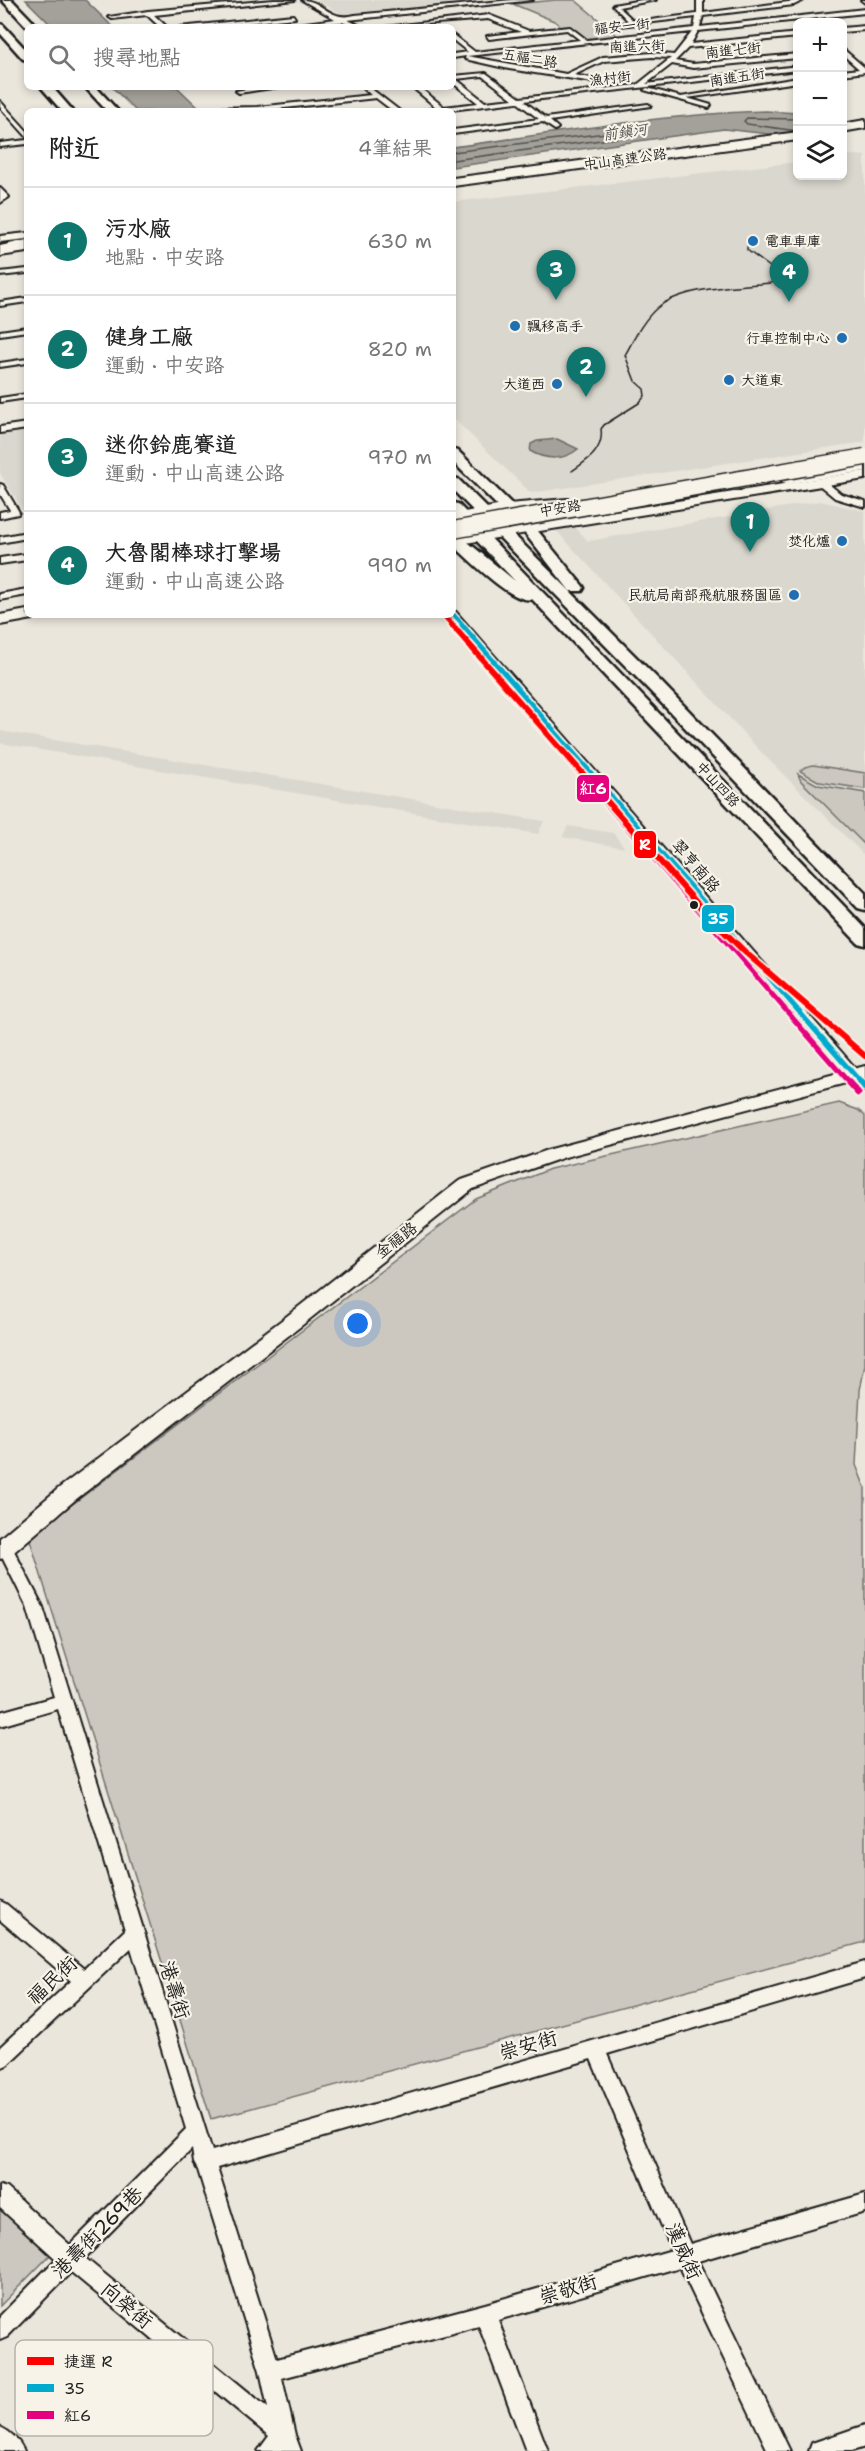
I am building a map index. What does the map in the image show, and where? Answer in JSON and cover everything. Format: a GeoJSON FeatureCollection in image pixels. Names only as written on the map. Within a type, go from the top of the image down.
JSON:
{"type":"FeatureCollection","features":[{"type":"Feature","properties":{"kind":"highway"},"geometry":{"type":"LineString","coordinates":[[847,129],[864,129]]}},
{"type":"Feature","properties":{"kind":"highway"},"geometry":{"type":"LineString","coordinates":[[847,135],[864,129]]}},
{"type":"Feature","properties":{"kind":"highway","name":"中山高速公路"},"geometry":{"type":"LineString","coordinates":[[456,179],[793,137]]}},
{"type":"Feature","properties":{"kind":"highway","name":"中山高速公路"},"geometry":{"type":"LineString","coordinates":[[456,189],[793,144]]}},
{"type":"Feature","properties":{"kind":"highway"},"geometry":{"type":"LineString","coordinates":[[0,240],[24,237]]}},
{"type":"Feature","properties":{"kind":"highway"},"geometry":{"type":"LineString","coordinates":[[0,250],[24,245]]}},
{"type":"Feature","properties":{"kind":"highway"},"geometry":{"type":"LineString","coordinates":[[456,527],[614,506],[865,462]]}},
{"type":"Feature","properties":{"kind":"highway"},"geometry":{"type":"LineString","coordinates":[[0,600],[24,606]]}},
{"type":"Feature","properties":{"kind":"highway"},"geometry":{"type":"LineString","coordinates":[[0,620],[24,616]]}},
{"type":"Feature","properties":{"kind":"main road"},"geometry":{"type":"LineString","coordinates":[[7,0],[30,24]]}},
{"type":"Feature","properties":{"kind":"main road"},"geometry":{"type":"LineString","coordinates":[[0,27],[24,54]]}},
{"type":"Feature","properties":{"kind":"main road"},"geometry":{"type":"LineString","coordinates":[[0,37],[24,64]]}},
{"type":"Feature","properties":{"kind":"main road"},"geometry":{"type":"LineString","coordinates":[[49,90],[65,108]]}},
{"type":"Feature","properties":{"kind":"main road"},"geometry":{"type":"LineString","coordinates":[[57,90],[73,108]]}},
{"type":"Feature","properties":{"kind":"main road"},"geometry":{"type":"LineString","coordinates":[[86,91],[94,108]]}},
{"type":"Feature","properties":{"kind":"main road"},"geometry":{"type":"LineString","coordinates":[[86,91],[109,108]]}},
{"type":"Feature","properties":{"kind":"main road","name":"中山四路"},"geometry":{"type":"LineString","coordinates":[[456,457],[528,528],[656,687]]}},
{"type":"Feature","properties":{"kind":"main road","name":"中山四路"},"geometry":{"type":"LineString","coordinates":[[456,485],[656,687],[865,904]]}},
{"type":"Feature","properties":{"kind":"main road","name":"中山四路"},"geometry":{"type":"LineString","coordinates":[[456,527],[484,537],[865,939]]}},
{"type":"Feature","properties":{"kind":"main road","name":"中山四路"},"geometry":{"type":"LineString","coordinates":[[456,528],[500,578],[571,628]]}},
{"type":"Feature","properties":{"kind":"street"},"geometry":{"type":"LineString","coordinates":[[112,17],[292,0]]}},
{"type":"Feature","properties":{"kind":"street"},"geometry":{"type":"LineString","coordinates":[[305,0],[328,14],[353,24]]}},
{"type":"Feature","properties":{"kind":"street"},"geometry":{"type":"LineString","coordinates":[[307,24],[355,17],[530,0]]}},
{"type":"Feature","properties":{"kind":"street"},"geometry":{"type":"LineString","coordinates":[[633,23],[615,6],[652,0]]}},
{"type":"Feature","properties":{"kind":"street"},"geometry":{"type":"LineString","coordinates":[[637,87],[673,60],[687,46],[697,30],[700,0]]}},
{"type":"Feature","properties":{"kind":"street"},"geometry":{"type":"LineString","coordinates":[[738,0],[780,26]]}},
{"type":"Feature","properties":{"kind":"street"},"geometry":{"type":"LineString","coordinates":[[615,26],[752,9],[801,0]]}},
{"type":"Feature","properties":{"kind":"street","name":"福安一街"},"geometry":{"type":"LineString","coordinates":[[821,18],[865,11]]}},
{"type":"Feature","properties":{"kind":"street"},"geometry":{"type":"LineString","coordinates":[[148,14],[160,24]]}},
{"type":"Feature","properties":{"kind":"street"},"geometry":{"type":"LineString","coordinates":[[216,24],[328,14]]}},
{"type":"Feature","properties":{"kind":"street"},"geometry":{"type":"LineString","coordinates":[[422,24],[489,17],[530,33]]}},
{"type":"Feature","properties":{"kind":"street","name":"福安一街"},"geometry":{"type":"LineString","coordinates":[[456,56],[793,20]]}},
{"type":"Feature","properties":{"kind":"street"},"geometry":{"type":"LineString","coordinates":[[489,37],[568,28],[586,42]]}},
{"type":"Feature","properties":{"kind":"street"},"geometry":{"type":"LineString","coordinates":[[847,30],[865,28]]}},
{"type":"Feature","properties":{"kind":"street"},"geometry":{"type":"LineString","coordinates":[[788,30],[793,33]]}},
{"type":"Feature","properties":{"kind":"street"},"geometry":{"type":"LineString","coordinates":[[687,46],[793,35]]}},
{"type":"Feature","properties":{"kind":"street"},"geometry":{"type":"LineString","coordinates":[[456,39],[474,54]]}},
{"type":"Feature","properties":{"kind":"street","name":"南進六街"},"geometry":{"type":"LineString","coordinates":[[567,76],[603,59],[652,55],[673,60]]}},
{"type":"Feature","properties":{"kind":"street"},"geometry":{"type":"LineString","coordinates":[[847,55],[864,70],[847,72]]}},
{"type":"Feature","properties":{"kind":"street","name":"五福二路"},"geometry":{"type":"LineString","coordinates":[[456,56],[637,87],[709,106]]}},
{"type":"Feature","properties":{"kind":"street","name":"南進七街"},"geometry":{"type":"LineString","coordinates":[[673,60],[693,66],[793,56]]}},
{"type":"Feature","properties":{"kind":"street"},"geometry":{"type":"LineString","coordinates":[[847,62],[865,60]]}},
{"type":"Feature","properties":{"kind":"street","name":"漁村街"},"geometry":{"type":"LineString","coordinates":[[450,108],[793,69]]}},
{"type":"Feature","properties":{"kind":"street"},"geometry":{"type":"LineString","coordinates":[[456,79],[484,74],[555,128]]}},
{"type":"Feature","properties":{"kind":"street","name":"南進五街"},"geometry":{"type":"LineString","coordinates":[[680,98],[793,81]]}},
{"type":"Feature","properties":{"kind":"street"},"geometry":{"type":"LineString","coordinates":[[456,82],[483,104]]}},
{"type":"Feature","properties":{"kind":"street"},"geometry":{"type":"LineString","coordinates":[[238,90],[245,97]]}},
{"type":"Feature","properties":{"kind":"street"},"geometry":{"type":"LineString","coordinates":[[369,90],[393,108]]}},
{"type":"Feature","properties":{"kind":"street"},"geometry":{"type":"LineString","coordinates":[[419,90],[442,108]]}},
{"type":"Feature","properties":{"kind":"street"},"geometry":{"type":"LineString","coordinates":[[276,108],[378,96]]}},
{"type":"Feature","properties":{"kind":"street"},"geometry":{"type":"LineString","coordinates":[[0,103],[24,131]]}},
{"type":"Feature","properties":{"kind":"street"},"geometry":{"type":"LineString","coordinates":[[251,103],[257,108]]}},
{"type":"Feature","properties":{"kind":"street"},"geometry":{"type":"LineString","coordinates":[[463,106],[471,113]]}},
{"type":"Feature","properties":{"kind":"street"},"geometry":{"type":"LineString","coordinates":[[456,132],[648,106]]}},
{"type":"Feature","properties":{"kind":"street"},"geometry":{"type":"LineString","coordinates":[[480,120],[488,127]]}},
{"type":"Feature","properties":{"kind":"street"},"geometry":{"type":"LineString","coordinates":[[0,145],[24,142]]}},
{"type":"Feature","properties":{"kind":"street"},"geometry":{"type":"LineString","coordinates":[[0,250],[24,249]]}},
{"type":"Feature","properties":{"kind":"street"},"geometry":{"type":"LineString","coordinates":[[0,274],[24,271]]}},
{"type":"Feature","properties":{"kind":"street"},"geometry":{"type":"LineString","coordinates":[[0,304],[24,300]]}},
{"type":"Feature","properties":{"kind":"street"},"geometry":{"type":"LineString","coordinates":[[0,333],[24,329]]}},
{"type":"Feature","properties":{"kind":"street"},"geometry":{"type":"LineString","coordinates":[[0,365],[24,361]]}},
{"type":"Feature","properties":{"kind":"street"},"geometry":{"type":"LineString","coordinates":[[0,400],[24,396]]}},
{"type":"Feature","properties":{"kind":"street"},"geometry":{"type":"LineString","coordinates":[[0,430],[24,426]]}},
{"type":"Feature","properties":{"kind":"street","name":"中安路"},"geometry":{"type":"LineString","coordinates":[[456,527],[484,513],[508,508],[551,506],[865,462]]}},
{"type":"Feature","properties":{"kind":"street","name":"中安路"},"geometry":{"type":"LineString","coordinates":[[673,505],[724,490],[865,462]]}},
{"type":"Feature","properties":{"kind":"street","name":"中安路"},"geometry":{"type":"LineString","coordinates":[[456,527],[484,537],[528,528],[865,475]]}},
{"type":"Feature","properties":{"kind":"street"},"geometry":{"type":"LineString","coordinates":[[821,482],[838,496],[865,504]]}},
{"type":"Feature","properties":{"kind":"street"},"geometry":{"type":"LineString","coordinates":[[0,487],[15,512],[0,514]]}},
{"type":"Feature","properties":{"kind":"street"},"geometry":{"type":"LineString","coordinates":[[0,540],[24,536]]}},
{"type":"Feature","properties":{"kind":"street"},"geometry":{"type":"LineString","coordinates":[[0,561],[24,557]]}},
{"type":"Feature","properties":{"kind":"street"},"geometry":{"type":"LineString","coordinates":[[0,600],[24,593]]}},
{"type":"Feature","properties":{"kind":"street","name":"翠亨南路"},"geometry":{"type":"LineString","coordinates":[[456,617],[861,1078]]}},
{"type":"Feature","properties":{"kind":"street","name":"金福路"},"geometry":{"type":"LineString","coordinates":[[3,1549],[67,1494],[294,1321],[466,1185],[558,1153],[861,1078]]}},
{"type":"Feature","properties":{"kind":"street","name":"港壽街"},"geometry":{"type":"LineString","coordinates":[[3,1549],[35,1607],[204,2163],[270,2371],[287,2443]]}},
{"type":"Feature","properties":{"kind":"street"},"geometry":{"type":"LineString","coordinates":[[0,1719],[64,1701]]}},
{"type":"Feature","properties":{"kind":"street"},"geometry":{"type":"LineString","coordinates":[[0,1909],[84,1981]]}},
{"type":"Feature","properties":{"kind":"street","name":"福民街"},"geometry":{"type":"LineString","coordinates":[[0,2059],[135,1933]]}},
{"type":"Feature","properties":{"kind":"street","name":"崇安街"},"geometry":{"type":"LineString","coordinates":[[204,2163],[865,1970]]}},
{"type":"Feature","properties":{"kind":"street","name":"漢威街"},"geometry":{"type":"LineString","coordinates":[[596,2049],[684,2254],[779,2451]]}},
{"type":"Feature","properties":{"kind":"street","name":"港壽街269巷"},"geometry":{"type":"LineString","coordinates":[[0,2330],[195,2133]]}},
{"type":"Feature","properties":{"kind":"street","name":"向榮街"},"geometry":{"type":"LineString","coordinates":[[0,2195],[166,2340]]}},
{"type":"Feature","properties":{"kind":"street","name":"崇敬街"},"geometry":{"type":"LineString","coordinates":[[270,2371],[485,2314],[865,2203]]}},
{"type":"Feature","properties":{"kind":"street"},"geometry":{"type":"LineString","coordinates":[[485,2314],[537,2451]]}},
{"type":"Feature","properties":{"kind":"street","name":"向榮街"},"geometry":{"type":"LineString","coordinates":[[213,2380],[287,2443]]}},
{"type":"Feature","properties":{"kind":"street"},"geometry":{"type":"LineString","coordinates":[[820,2451],[865,2436]]}},
{"type":"Feature","properties":{"kind":"street"},"geometry":{"type":"LineString","coordinates":[[0,2438],[13,2451]]}},
{"type":"Feature","properties":{"kind":"street"},"geometry":{"type":"LineString","coordinates":[[269,2451],[287,2443]]}},
{"type":"Feature","properties":{"kind":"shaded area"},"geometry":{"type":"Polygon","coordinates":[[[317,0],[502,0],[345,16],[317,0]]]}},
{"type":"Feature","properties":{"kind":"shaded area"},"geometry":{"type":"Polygon","coordinates":[[[575,0],[618,36],[580,40],[554,21],[513,4],[575,0]]]}},
{"type":"Feature","properties":{"kind":"shaded area"},"geometry":{"type":"Polygon","coordinates":[[[847,156],[865,156],[865,442],[531,493],[456,421],[456,202],[793,162],[793,180],[847,180],[847,156]]]}},
{"type":"Feature","properties":{"kind":"shaded area"},"geometry":{"type":"Polygon","coordinates":[[[24,429],[24,512],[0,473],[0,433],[24,429]]]}},
{"type":"Feature","properties":{"kind":"shaded area"},"geometry":{"type":"Polygon","coordinates":[[[820,501],[865,511],[865,856],[762,753],[553,527],[572,524],[588,541],[820,501]]]}},
{"type":"Feature","properties":{"kind":"shaded area"},"geometry":{"type":"Polygon","coordinates":[[[0,731],[544,821],[538,834],[0,743],[0,731]]]}},
{"type":"Feature","properties":{"kind":"shaded area"},"geometry":{"type":"Polygon","coordinates":[[[813,765],[865,773],[865,789],[820,782],[800,771],[813,765]]]}},
{"type":"Feature","properties":{"kind":"shaded area"},"geometry":{"type":"Polygon","coordinates":[[[798,774],[818,785],[865,793],[865,845],[801,781],[798,774]]]}},
{"type":"Feature","properties":{"kind":"shaded area"},"geometry":{"type":"Polygon","coordinates":[[[568,826],[613,833],[625,848],[562,837],[568,826]]]}},
{"type":"Feature","properties":{"kind":"shaded area"},"geometry":{"type":"Polygon","coordinates":[[[839,1103],[858,1110],[865,1116],[865,1365],[860,1390],[856,1465],[865,1488],[865,1942],[211,2119],[29,1537],[476,1199],[550,1169],[839,1103]]]}},
{"type":"Feature","properties":{"kind":"shaded area"},"geometry":{"type":"Polygon","coordinates":[[[0,2207],[52,2253],[0,2306],[0,2207]]]}},
{"type":"Feature","properties":{"kind":"water"},"geometry":{"type":"Polygon","coordinates":[[[26,0],[85,0],[110,24],[50,24],[26,0]]]}},
{"type":"Feature","properties":{"kind":"water"},"geometry":{"type":"Polygon","coordinates":[[[115,90],[180,90],[199,108],[133,108],[115,90]]]}},
{"type":"Feature","properties":{"kind":"water","name":"前鎮河"},"geometry":{"type":"Polygon","coordinates":[[[766,111],[793,113],[793,137],[724,129],[456,167],[456,147],[687,116],[766,111]]]}},
{"type":"Feature","properties":{"kind":"water"},"geometry":{"type":"Polygon","coordinates":[[[557,439],[578,449],[567,456],[554,458],[530,451],[531,444],[537,441],[557,439]]]}},
{"type":"Feature","properties":{"kind":"tram line"},"geometry":{"type":"LineString","coordinates":[[572,471],[594,454],[600,443],[601,429],[604,425],[639,403],[645,396],[644,389],[635,381],[625,355],[643,324],[657,308],[668,301],[696,292],[771,283],[777,280],[778,273],[747,250],[747,247]]}},
{"type":"Feature","properties":{"kind":"metro line","name":"R"},"geometry":{"type":"LineString","coordinates":[[446,618],[709,917],[746,953],[865,1056]]}},
{"type":"Feature","properties":{"kind":"transit line","name":"35"},"geometry":{"type":"LineString","coordinates":[[456,617],[865,1087]]}},
{"type":"Feature","properties":{"kind":"transit line","name":"紅6"},"geometry":{"type":"LineString","coordinates":[[446,620],[858,1093]]}},
{"type":"Feature","properties":{"kind":"place","name":"電車車庫"},"geometry":{"type":"Point","coordinates":[753,241]}},
{"type":"Feature","properties":{"kind":"place","name":"迷你鈴鹿賽道"},"geometry":{"type":"Point","coordinates":[556,300]}},
{"type":"Feature","properties":{"kind":"place","name":"大魯閣棒球打擊場"},"geometry":{"type":"Point","coordinates":[789,302]}},
{"type":"Feature","properties":{"kind":"place","name":"飄移高手"},"geometry":{"type":"Point","coordinates":[515,326]}},
{"type":"Feature","properties":{"kind":"place","name":"行車控制中心"},"geometry":{"type":"Point","coordinates":[842,338]}},
{"type":"Feature","properties":{"kind":"place","name":"大道東"},"geometry":{"type":"Point","coordinates":[729,380]}},
{"type":"Feature","properties":{"kind":"place","name":"大道西"},"geometry":{"type":"Point","coordinates":[557,384]}},
{"type":"Feature","properties":{"kind":"place","name":"健身工廠"},"geometry":{"type":"Point","coordinates":[586,397]}},
{"type":"Feature","properties":{"kind":"place","name":"焚化爐"},"geometry":{"type":"Point","coordinates":[842,541]}},
{"type":"Feature","properties":{"kind":"place","name":"污水廠"},"geometry":{"type":"Point","coordinates":[750,552]}},
{"type":"Feature","properties":{"kind":"place","name":"民航局南部飛航服務園區"},"geometry":{"type":"Point","coordinates":[794,595]}}]}
